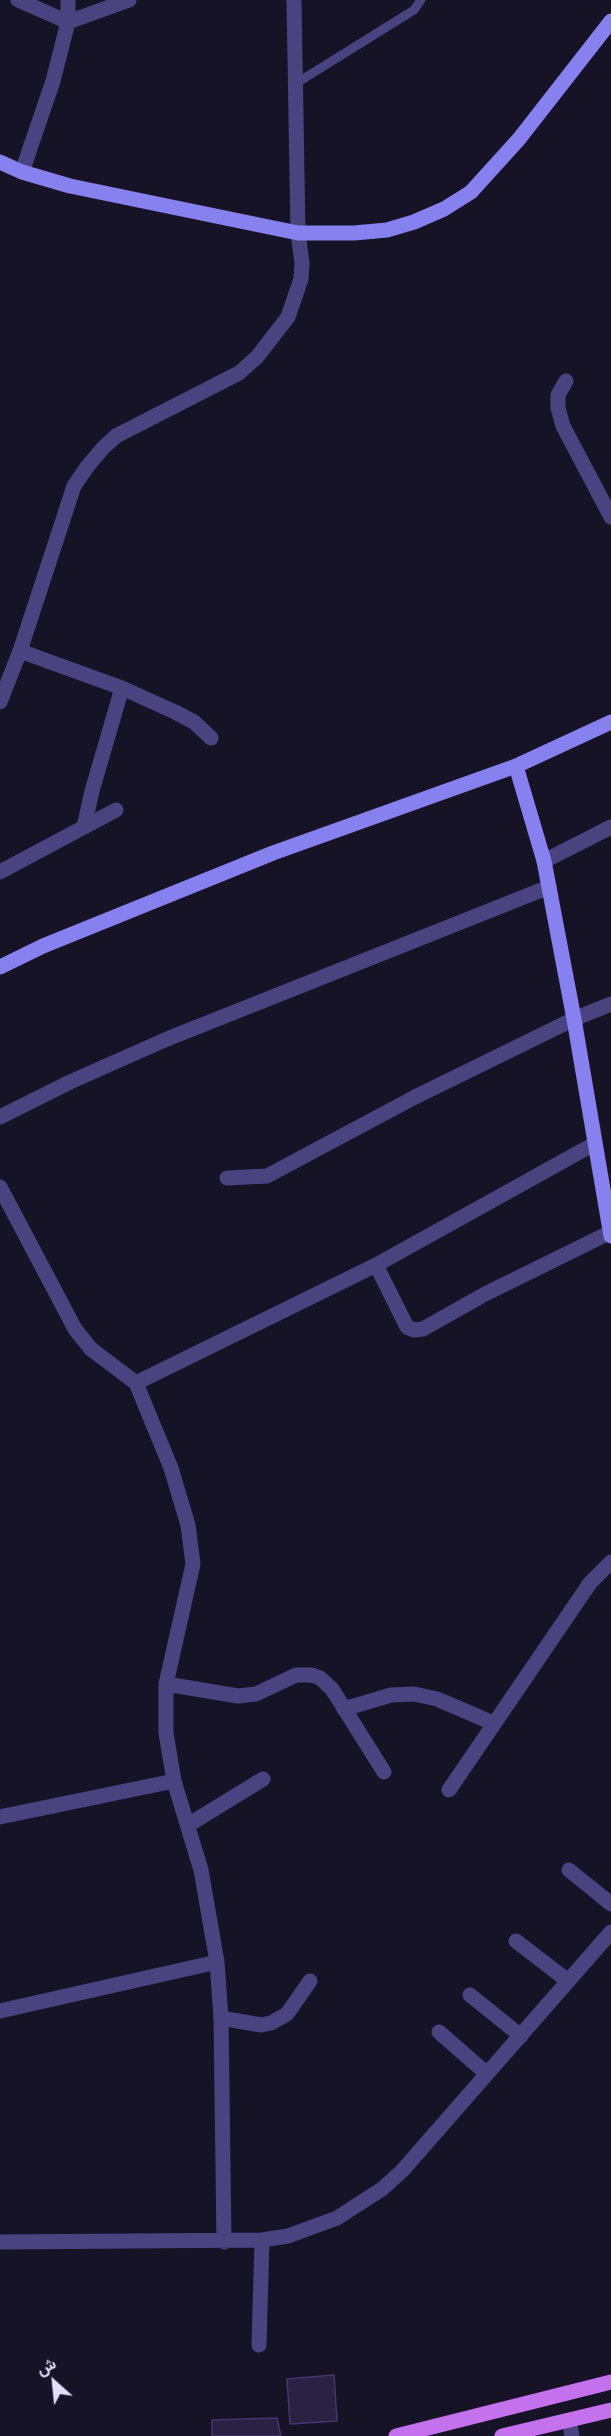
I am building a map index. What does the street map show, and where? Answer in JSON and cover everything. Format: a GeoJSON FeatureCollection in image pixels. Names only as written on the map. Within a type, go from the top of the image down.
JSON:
{"type":"FeatureCollection","features":[{"type":"Feature","properties":{"kind":"main road"},"geometry":{"type":"LineString","coordinates":[[396,2436],[611,2382]]}},
{"type":"Feature","properties":{"kind":"main road"},"geometry":{"type":"LineString","coordinates":[[502,2436],[611,2410]]}},
{"type":"Feature","properties":{"kind":"street"},"geometry":{"type":"LineString","coordinates":[[18,0],[68,22],[129,0]]}},
{"type":"Feature","properties":{"kind":"street"},"geometry":{"type":"LineString","coordinates":[[22,172],[53,81],[68,22],[68,0]]}},
{"type":"Feature","properties":{"kind":"street"},"geometry":{"type":"LineString","coordinates":[[0,702],[20,651],[74,486],[103,447],[116,436],[239,373],[257,357],[288,317],[301,279],[302,263],[298,233],[294,0]]}},
{"type":"Feature","properties":{"kind":"street"},"geometry":{"type":"LineString","coordinates":[[0,162],[22,172],[70,186],[298,233],[354,233],[387,230],[414,222],[444,209],[471,192],[519,139],[611,21]]}},
{"type":"Feature","properties":{"kind":"street"},"geometry":{"type":"LineString","coordinates":[[566,381],[558,395],[558,408],[563,426],[611,517]]}},
{"type":"Feature","properties":{"kind":"street"},"geometry":{"type":"LineString","coordinates":[[20,651],[122,688],[185,717],[211,738]]}},
{"type":"Feature","properties":{"kind":"street"},"geometry":{"type":"LineString","coordinates":[[84,827],[122,688]]}},
{"type":"Feature","properties":{"kind":"street"},"geometry":{"type":"LineString","coordinates":[[0,967],[43,946],[273,853],[516,766],[611,722]]}},
{"type":"Feature","properties":{"kind":"street"},"geometry":{"type":"LineString","coordinates":[[376,1264],[407,1327],[414,1330],[423,1329],[485,1294],[611,1234],[544,861],[516,766]]}},
{"type":"Feature","properties":{"kind":"street"},"geometry":{"type":"LineString","coordinates":[[0,872],[116,810]]}},
{"type":"Feature","properties":{"kind":"street"},"geometry":{"type":"LineString","coordinates":[[544,861],[611,827]]}},
{"type":"Feature","properties":{"kind":"street"},"geometry":{"type":"LineString","coordinates":[[0,1118],[70,1082],[167,1039],[549,886]]}},
{"type":"Feature","properties":{"kind":"street"},"geometry":{"type":"LineString","coordinates":[[227,1178],[267,1176],[415,1097],[574,1019],[611,1004]]}},
{"type":"Feature","properties":{"kind":"street"},"geometry":{"type":"LineString","coordinates":[[136,1383],[376,1264],[594,1144]]}},
{"type":"Feature","properties":{"kind":"street"},"geometry":{"type":"LineString","coordinates":[[0,1187],[75,1329],[92,1349],[136,1383],[171,1468],[188,1525],[193,1564],[166,1684],[166,1733],[174,1781],[201,1870],[218,1962],[224,2242]]}},
{"type":"Feature","properties":{"kind":"street"},"geometry":{"type":"LineString","coordinates":[[449,1790],[590,1583],[611,1562]]}},
{"type":"Feature","properties":{"kind":"street"},"geometry":{"type":"LineString","coordinates":[[166,1684],[229,1696],[247,1696],[296,1675],[312,1675],[327,1683],[384,1772]]}},
{"type":"Feature","properties":{"kind":"street"},"geometry":{"type":"LineString","coordinates":[[344,1709],[391,1695],[414,1694],[437,1699],[493,1723]]}},
{"type":"Feature","properties":{"kind":"street"},"geometry":{"type":"LineString","coordinates":[[188,1825],[263,1779]]}},
{"type":"Feature","properties":{"kind":"street"},"geometry":{"type":"LineString","coordinates":[[0,1817],[174,1781]]}},
{"type":"Feature","properties":{"kind":"street"},"geometry":{"type":"LineString","coordinates":[[568,1870],[611,1904]]}},
{"type":"Feature","properties":{"kind":"street"},"geometry":{"type":"LineString","coordinates":[[0,2242],[262,2240],[288,2236],[337,2218],[382,2189],[402,2172],[611,1932]]}},
{"type":"Feature","properties":{"kind":"street"},"geometry":{"type":"LineString","coordinates":[[516,1941],[568,1982]]}},
{"type":"Feature","properties":{"kind":"street"},"geometry":{"type":"LineString","coordinates":[[0,2011],[218,1962]]}},
{"type":"Feature","properties":{"kind":"street"},"geometry":{"type":"LineString","coordinates":[[221,2018],[261,2025],[271,2023],[287,2014],[310,1981]]}},
{"type":"Feature","properties":{"kind":"street"},"geometry":{"type":"LineString","coordinates":[[470,1995],[521,2036]]}},
{"type":"Feature","properties":{"kind":"street"},"geometry":{"type":"LineString","coordinates":[[439,2032],[488,2074]]}},
{"type":"Feature","properties":{"kind":"street"},"geometry":{"type":"LineString","coordinates":[[259,2345],[262,2240]]}},
{"type":"Feature","properties":{"kind":"street"},"geometry":{"type":"LineString","coordinates":[[569,2420],[572,2436]]}},
{"type":"Feature","properties":{"kind":"lane"},"geometry":{"type":"LineString","coordinates":[[296,84],[414,10],[421,0]]}},
{"type":"Feature","properties":{"kind":"building"},"geometry":{"type":"Polygon","coordinates":[[[334,2375],[337,2421],[290,2424],[287,2379],[334,2375]]]}},
{"type":"Feature","properties":{"kind":"building"},"geometry":{"type":"Polygon","coordinates":[[[277,2418],[281,2436],[212,2436],[212,2420],[277,2418]]]}}]}
